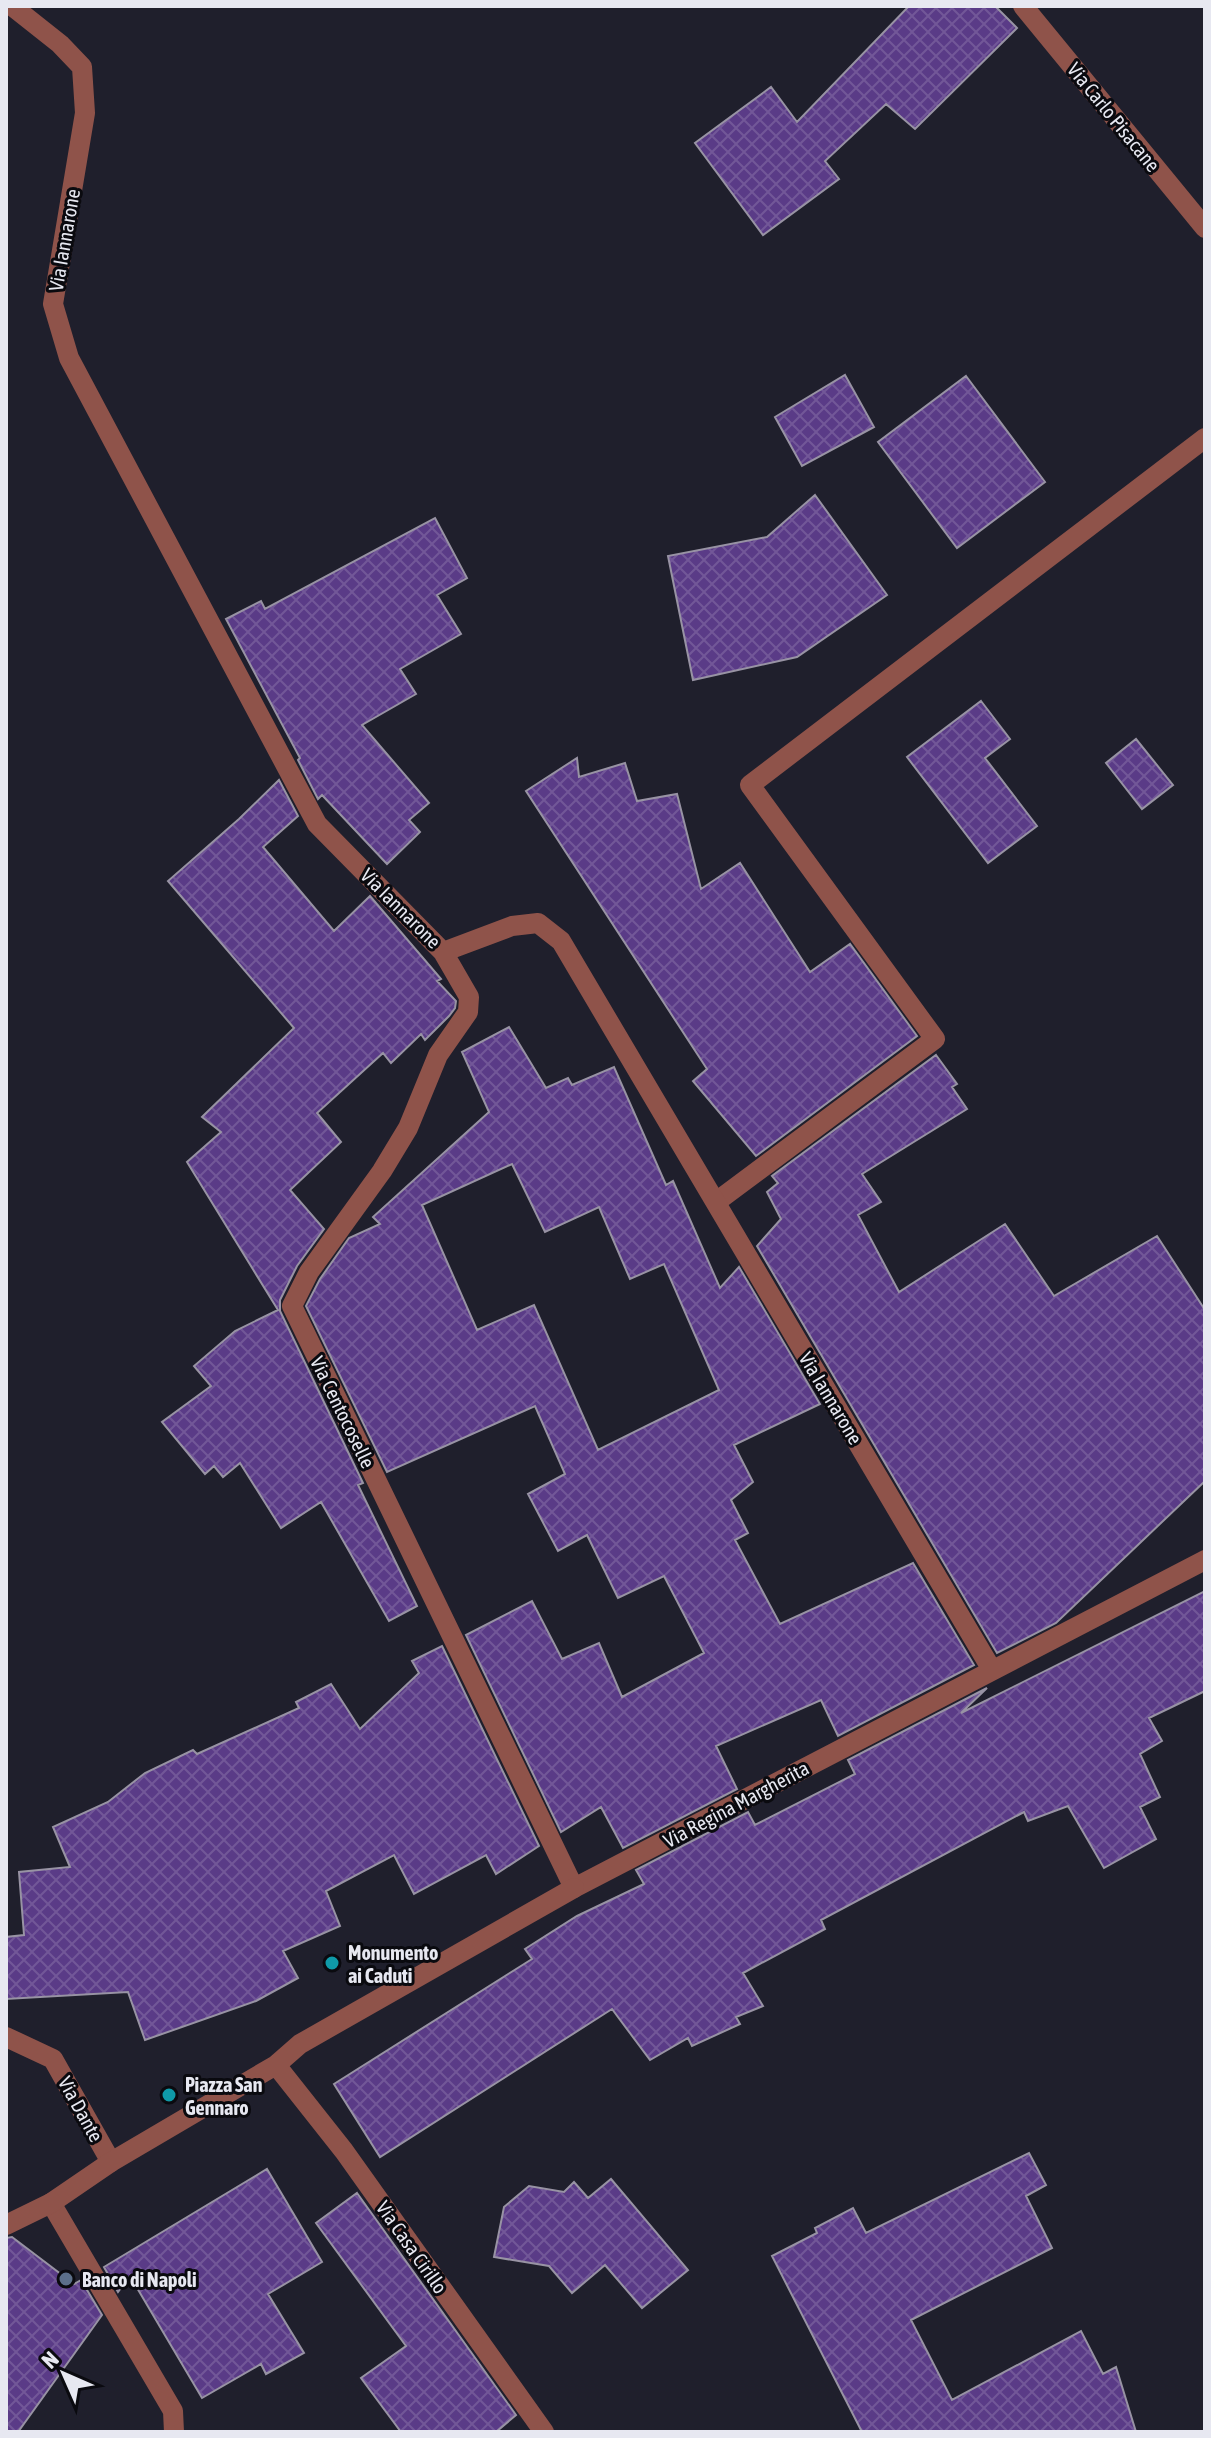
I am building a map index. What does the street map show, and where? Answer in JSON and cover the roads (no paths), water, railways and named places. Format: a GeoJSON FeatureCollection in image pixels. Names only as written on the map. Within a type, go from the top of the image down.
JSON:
{"type":"FeatureCollection","features":[{"type":"Feature","properties":{"kind":"street","name":"Via Iannarone"},"geometry":{"type":"LineString","coordinates":[[12,6],[60,44],[82,67],[85,113],[53,304],[69,358],[317,824],[443,952],[512,926],[538,923],[561,941],[992,1670]]}},
{"type":"Feature","properties":{"kind":"street","name":"Via Carlo Pisacane"},"geometry":{"type":"LineString","coordinates":[[1023,6],[1205,228]]}},
{"type":"Feature","properties":{"kind":"street"},"geometry":{"type":"LineString","coordinates":[[716,1202],[935,1039],[750,785],[1205,438]]}},
{"type":"Feature","properties":{"kind":"street","name":"Via Centocoselle"},"geometry":{"type":"LineString","coordinates":[[443,952],[469,997],[468,1012],[438,1055],[408,1128],[382,1171],[309,1272],[292,1306],[574,1888]]}},
{"type":"Feature","properties":{"kind":"street","name":"Via Regina Margherita"},"geometry":{"type":"LineString","coordinates":[[6,2225],[51,2203],[111,2162],[276,2065],[300,2044],[574,1888],[1205,1560]]}},
{"type":"Feature","properties":{"kind":"street","name":"Via Dante"},"geometry":{"type":"LineString","coordinates":[[6,2037],[53,2059],[111,2162]]}},
{"type":"Feature","properties":{"kind":"street","name":"Via Casa Cirillo"},"geometry":{"type":"LineString","coordinates":[[276,2065],[344,2151],[544,2432]]}},
{"type":"Feature","properties":{"kind":"street"},"geometry":{"type":"LineString","coordinates":[[51,2203],[173,2411],[174,2432]]}},
{"type":"Feature","properties":{"kind":"place","name":"Monumento ai Caduti"},"geometry":{"type":"Point","coordinates":[332,1963]}},
{"type":"Feature","properties":{"kind":"place","name":"Piazza San Gennaro"},"geometry":{"type":"Point","coordinates":[169,2095]}},
{"type":"Feature","properties":{"kind":"place","name":"Banco di Napoli"},"geometry":{"type":"Point","coordinates":[66,2279]}}]}
